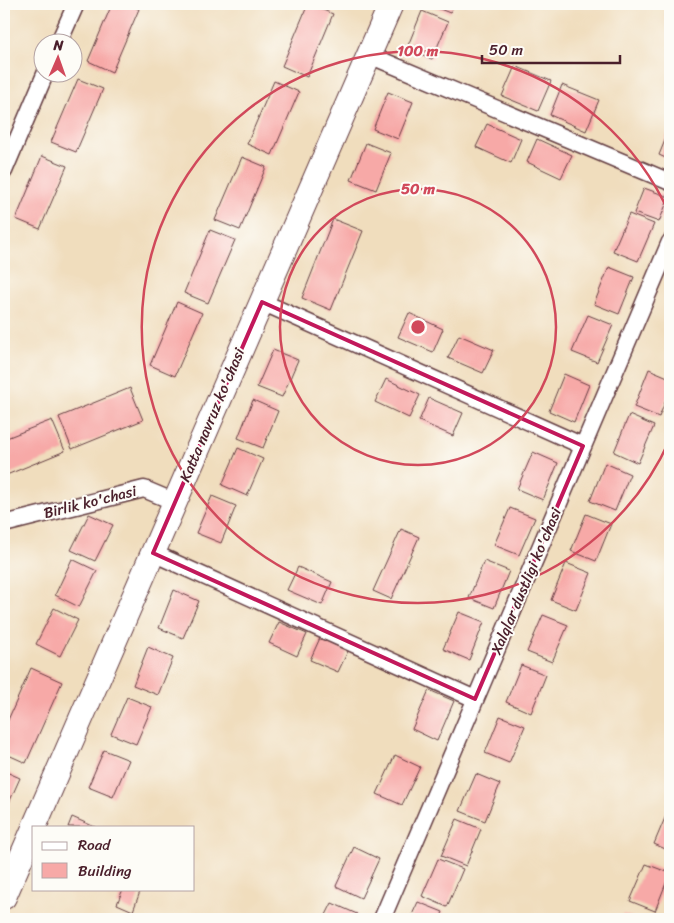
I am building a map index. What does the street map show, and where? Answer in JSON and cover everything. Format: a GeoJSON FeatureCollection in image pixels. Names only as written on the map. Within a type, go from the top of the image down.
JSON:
{"type":"FeatureCollection","features":[{"type":"Feature","properties":{"kind":"street"},"geometry":{"type":"LineString","coordinates":[[63,32],[76,4]]}},
{"type":"Feature","properties":{"kind":"street","name":"Katta navruz ko'chasi"},"geometry":{"type":"LineString","coordinates":[[34,826],[391,4]]}},
{"type":"Feature","properties":{"kind":"street"},"geometry":{"type":"LineString","coordinates":[[368,55],[670,182]]}},
{"type":"Feature","properties":{"kind":"street"},"geometry":{"type":"LineString","coordinates":[[4,171],[42,82]]}},
{"type":"Feature","properties":{"kind":"street","name":"Xalqlar dustligi ko'chasi"},"geometry":{"type":"LineString","coordinates":[[382,919],[670,242]]}},
{"type":"Feature","properties":{"kind":"street"},"geometry":{"type":"LineString","coordinates":[[262,302],[583,446]]}},
{"type":"Feature","properties":{"kind":"street","name":"Birlik ko'chasi"},"geometry":{"type":"LineString","coordinates":[[4,524],[144,489],[175,502]]}},
{"type":"Feature","properties":{"kind":"street"},"geometry":{"type":"LineString","coordinates":[[153,553],[475,699]]}},
{"type":"Feature","properties":{"kind":"street","name":"Katta navruz ko'chasi"},"geometry":{"type":"LineString","coordinates":[[4,897],[32,832]]}},
{"type":"Feature","properties":{"kind":"highlighted area"},"geometry":{"type":"Polygon","coordinates":[[[262,302],[583,446],[475,699],[153,553],[262,302]]]}},
{"type":"Feature","properties":{"kind":"building"},"geometry":{"type":"Polygon","coordinates":[[[112,4],[127,4],[139,9],[112,72],[88,61],[112,4]]]}},
{"type":"Feature","properties":{"kind":"building"},"geometry":{"type":"Polygon","coordinates":[[[308,4],[333,14],[307,77],[282,66],[308,4]]]}},
{"type":"Feature","properties":{"kind":"building"},"geometry":{"type":"Polygon","coordinates":[[[427,4],[454,4],[450,13],[427,4]]]}},
{"type":"Feature","properties":{"kind":"building"},"geometry":{"type":"Polygon","coordinates":[[[422,11],[448,22],[432,59],[407,48],[422,11]]]}},
{"type":"Feature","properties":{"kind":"building"},"geometry":{"type":"Polygon","coordinates":[[[515,66],[551,81],[538,111],[502,96],[515,66]]]}},
{"type":"Feature","properties":{"kind":"building"},"geometry":{"type":"Polygon","coordinates":[[[82,81],[103,89],[76,152],[51,142],[77,82],[82,81]]]}},
{"type":"Feature","properties":{"kind":"building"},"geometry":{"type":"Polygon","coordinates":[[[274,81],[299,92],[272,155],[247,144],[274,81]]]}},
{"type":"Feature","properties":{"kind":"building"},"geometry":{"type":"Polygon","coordinates":[[[562,85],[599,100],[586,131],[550,115],[562,85]]]}},
{"type":"Feature","properties":{"kind":"building"},"geometry":{"type":"Polygon","coordinates":[[[388,92],[413,102],[398,139],[373,129],[388,92]]]}},
{"type":"Feature","properties":{"kind":"building"},"geometry":{"type":"Polygon","coordinates":[[[487,124],[521,139],[511,163],[476,147],[487,124]]]}},
{"type":"Feature","properties":{"kind":"building"},"geometry":{"type":"Polygon","coordinates":[[[670,128],[670,160],[659,155],[670,128]]]}},
{"type":"Feature","properties":{"kind":"building"},"geometry":{"type":"Polygon","coordinates":[[[537,139],[572,155],[561,178],[527,162],[537,139]]]}},
{"type":"Feature","properties":{"kind":"building"},"geometry":{"type":"Polygon","coordinates":[[[366,143],[391,153],[376,190],[351,180],[366,143]]]}},
{"type":"Feature","properties":{"kind":"building"},"geometry":{"type":"Polygon","coordinates":[[[42,156],[67,166],[40,229],[16,219],[42,156]]]}},
{"type":"Feature","properties":{"kind":"building"},"geometry":{"type":"Polygon","coordinates":[[[242,157],[266,167],[240,230],[215,220],[242,157]]]}},
{"type":"Feature","properties":{"kind":"building"},"geometry":{"type":"Polygon","coordinates":[[[644,188],[669,197],[659,222],[634,213],[644,188]]]}},
{"type":"Feature","properties":{"kind":"building"},"geometry":{"type":"Polygon","coordinates":[[[629,214],[654,224],[638,261],[613,251],[629,214]]]}},
{"type":"Feature","properties":{"kind":"building"},"geometry":{"type":"Polygon","coordinates":[[[333,219],[363,231],[331,310],[302,298],[333,219]]]}},
{"type":"Feature","properties":{"kind":"building"},"geometry":{"type":"Polygon","coordinates":[[[210,230],[235,240],[208,303],[184,293],[210,230]]]}},
{"type":"Feature","properties":{"kind":"building"},"geometry":{"type":"Polygon","coordinates":[[[609,267],[634,277],[619,314],[594,304],[609,267]]]}},
{"type":"Feature","properties":{"kind":"building"},"geometry":{"type":"Polygon","coordinates":[[[177,302],[202,313],[175,376],[150,365],[177,302]]]}},
{"type":"Feature","properties":{"kind":"building"},"geometry":{"type":"Polygon","coordinates":[[[409,313],[443,329],[433,352],[398,337],[409,313]]]}},
{"type":"Feature","properties":{"kind":"building"},"geometry":{"type":"Polygon","coordinates":[[[588,315],[613,325],[597,362],[572,352],[588,315]]]}},
{"type":"Feature","properties":{"kind":"building"},"geometry":{"type":"Polygon","coordinates":[[[459,335],[494,350],[483,373],[448,358],[459,335]]]}},
{"type":"Feature","properties":{"kind":"building"},"geometry":{"type":"Polygon","coordinates":[[[273,350],[298,360],[282,397],[257,387],[273,350]]]}},
{"type":"Feature","properties":{"kind":"building"},"geometry":{"type":"Polygon","coordinates":[[[649,369],[670,378],[670,390],[659,417],[634,407],[649,369]]]}},
{"type":"Feature","properties":{"kind":"building"},"geometry":{"type":"Polygon","coordinates":[[[564,374],[589,385],[574,422],[549,411],[564,374]]]}},
{"type":"Feature","properties":{"kind":"building"},"geometry":{"type":"Polygon","coordinates":[[[386,379],[420,395],[409,418],[375,402],[386,379]]]}},
{"type":"Feature","properties":{"kind":"building"},"geometry":{"type":"Polygon","coordinates":[[[130,388],[143,420],[72,449],[59,417],[130,388]]]}},
{"type":"Feature","properties":{"kind":"building"},"geometry":{"type":"Polygon","coordinates":[[[429,398],[463,413],[453,436],[419,421],[429,398]]]}},
{"type":"Feature","properties":{"kind":"building"},"geometry":{"type":"Polygon","coordinates":[[[253,400],[278,411],[263,448],[238,438],[253,400]]]}},
{"type":"Feature","properties":{"kind":"building"},"geometry":{"type":"Polygon","coordinates":[[[629,415],[654,426],[638,463],[614,452],[629,415]]]}},
{"type":"Feature","properties":{"kind":"building"},"geometry":{"type":"Polygon","coordinates":[[[52,420],[65,451],[4,476],[4,439],[52,420]]]}},
{"type":"Feature","properties":{"kind":"building"},"geometry":{"type":"Polygon","coordinates":[[[238,448],[263,459],[247,496],[222,485],[238,448]]]}},
{"type":"Feature","properties":{"kind":"building"},"geometry":{"type":"Polygon","coordinates":[[[533,452],[558,463],[543,500],[517,489],[533,452]]]}},
{"type":"Feature","properties":{"kind":"building"},"geometry":{"type":"Polygon","coordinates":[[[605,463],[630,474],[615,511],[590,501],[605,463]]]}},
{"type":"Feature","properties":{"kind":"building"},"geometry":{"type":"Polygon","coordinates":[[[212,496],[236,506],[221,543],[196,533],[212,496]]]}},
{"type":"Feature","properties":{"kind":"building"},"geometry":{"type":"Polygon","coordinates":[[[510,508],[535,518],[519,555],[494,545],[510,508]]]}},
{"type":"Feature","properties":{"kind":"building"},"geometry":{"type":"Polygon","coordinates":[[[89,514],[113,525],[95,561],[71,550],[89,514]]]}},
{"type":"Feature","properties":{"kind":"building"},"geometry":{"type":"Polygon","coordinates":[[[586,514],[611,524],[596,561],[571,551],[586,514]]]}},
{"type":"Feature","properties":{"kind":"building"},"geometry":{"type":"Polygon","coordinates":[[[401,529],[419,537],[391,599],[373,591],[401,529]]]}},
{"type":"Feature","properties":{"kind":"building"},"geometry":{"type":"Polygon","coordinates":[[[72,559],[97,571],[79,607],[55,595],[72,559]]]}},
{"type":"Feature","properties":{"kind":"building"},"geometry":{"type":"Polygon","coordinates":[[[484,561],[509,571],[494,608],[469,598],[484,561]]]}},
{"type":"Feature","properties":{"kind":"building"},"geometry":{"type":"Polygon","coordinates":[[[566,563],[591,573],[576,610],[551,600],[566,563]]]}},
{"type":"Feature","properties":{"kind":"building"},"geometry":{"type":"Polygon","coordinates":[[[298,567],[332,582],[322,605],[287,590],[298,567]]]}},
{"type":"Feature","properties":{"kind":"building"},"geometry":{"type":"Polygon","coordinates":[[[174,590],[199,601],[183,638],[159,628],[174,590]]]}},
{"type":"Feature","properties":{"kind":"building"},"geometry":{"type":"Polygon","coordinates":[[[54,608],[78,620],[60,656],[36,644],[54,608]]]}},
{"type":"Feature","properties":{"kind":"building"},"geometry":{"type":"Polygon","coordinates":[[[459,612],[484,622],[469,660],[443,649],[459,612]]]}},
{"type":"Feature","properties":{"kind":"building"},"geometry":{"type":"Polygon","coordinates":[[[543,615],[568,625],[552,662],[527,652],[543,615]]]}},
{"type":"Feature","properties":{"kind":"building"},"geometry":{"type":"Polygon","coordinates":[[[279,622],[307,634],[297,656],[269,643],[279,622]]]}},
{"type":"Feature","properties":{"kind":"building"},"geometry":{"type":"Polygon","coordinates":[[[320,638],[348,651],[338,672],[310,660],[320,638]]]}},
{"type":"Feature","properties":{"kind":"building"},"geometry":{"type":"Polygon","coordinates":[[[148,647],[173,658],[158,695],[133,685],[148,647]]]}},
{"type":"Feature","properties":{"kind":"building"},"geometry":{"type":"Polygon","coordinates":[[[521,665],[546,675],[531,713],[506,702],[521,665]]]}},
{"type":"Feature","properties":{"kind":"building"},"geometry":{"type":"Polygon","coordinates":[[[31,668],[62,682],[26,763],[4,753],[4,729],[31,668]]]}},
{"type":"Feature","properties":{"kind":"building"},"geometry":{"type":"Polygon","coordinates":[[[429,690],[454,701],[437,741],[412,729],[429,690]]]}},
{"type":"Feature","properties":{"kind":"building"},"geometry":{"type":"Polygon","coordinates":[[[127,697],[152,707],[136,744],[111,734],[127,697]]]}},
{"type":"Feature","properties":{"kind":"building"},"geometry":{"type":"Polygon","coordinates":[[[500,716],[525,726],[509,763],[485,753],[500,716]]]}},
{"type":"Feature","properties":{"kind":"building"},"geometry":{"type":"Polygon","coordinates":[[[104,750],[129,760],[113,797],[88,787],[104,750]]]}},
{"type":"Feature","properties":{"kind":"building"},"geometry":{"type":"Polygon","coordinates":[[[395,755],[420,767],[402,805],[377,794],[395,755]]]}},
{"type":"Feature","properties":{"kind":"building"},"geometry":{"type":"Polygon","coordinates":[[[4,771],[20,778],[4,814],[4,771]]]}},
{"type":"Feature","properties":{"kind":"building"},"geometry":{"type":"Polygon","coordinates":[[[476,774],[500,784],[485,821],[460,811],[476,774]]]}},
{"type":"Feature","properties":{"kind":"building"},"geometry":{"type":"Polygon","coordinates":[[[670,806],[670,851],[654,844],[670,806]]]}},
{"type":"Feature","properties":{"kind":"building"},"geometry":{"type":"Polygon","coordinates":[[[72,817],[93,826],[68,826],[72,817]]]}},
{"type":"Feature","properties":{"kind":"building"},"geometry":{"type":"Polygon","coordinates":[[[457,819],[481,829],[466,866],[441,856],[457,819]]]}},
{"type":"Feature","properties":{"kind":"building"},"geometry":{"type":"Polygon","coordinates":[[[354,847],[379,859],[361,898],[336,886],[354,847]]]}},
{"type":"Feature","properties":{"kind":"building"},"geometry":{"type":"Polygon","coordinates":[[[438,859],[463,869],[447,907],[422,896],[438,859]]]}},
{"type":"Feature","properties":{"kind":"building"},"geometry":{"type":"Polygon","coordinates":[[[646,864],[670,873],[655,911],[630,901],[646,864]]]}},
{"type":"Feature","properties":{"kind":"building"},"geometry":{"type":"Polygon","coordinates":[[[123,890],[141,890],[133,911],[117,904],[123,890]]]}},
{"type":"Feature","properties":{"kind":"building"},"geometry":{"type":"Polygon","coordinates":[[[418,902],[443,912],[440,919],[410,919],[418,902]]]}},
{"type":"Feature","properties":{"kind":"building"},"geometry":{"type":"Polygon","coordinates":[[[332,903],[357,914],[355,919],[324,919],[332,903]]]}},
{"type":"Feature","properties":{"kind":"building"},"geometry":{"type":"Polygon","coordinates":[[[623,914],[636,919],[621,919],[623,914]]]}}]}
